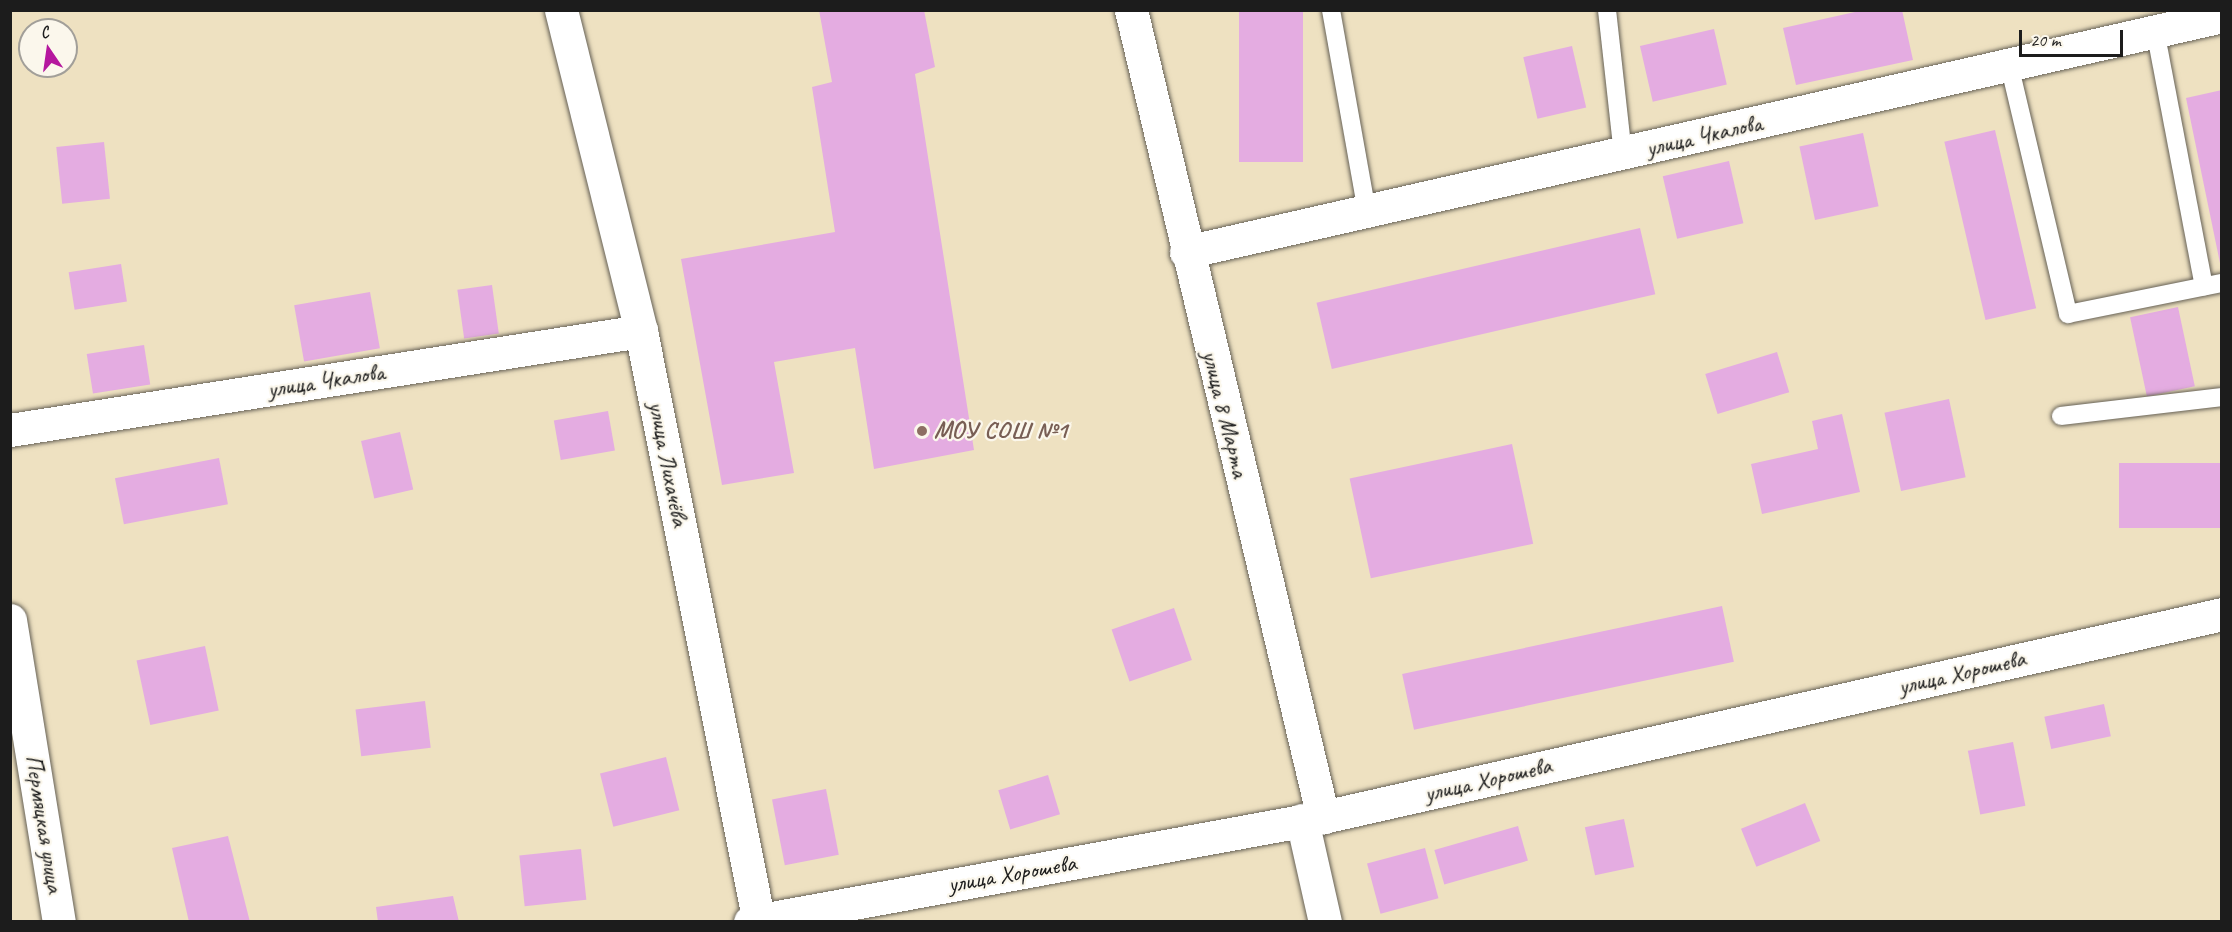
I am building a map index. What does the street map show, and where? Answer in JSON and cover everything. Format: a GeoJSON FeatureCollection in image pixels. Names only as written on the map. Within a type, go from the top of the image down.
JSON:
{"type":"FeatureCollection","features":[{"type":"Feature","properties":{"kind":"street","name":"улица Лихачёва"},"geometry":{"type":"LineString","coordinates":[[561,10],[641,331],[756,921]]}},
{"type":"Feature","properties":{"kind":"street","name":"улица 8 Марта"},"geometry":{"type":"LineString","coordinates":[[1131,10],[1313,819],[1325,921]]}},
{"type":"Feature","properties":{"kind":"street","name":"улица Чкалова"},"geometry":{"type":"LineString","coordinates":[[1186,252],[1623,156],[2222,16]]}},
{"type":"Feature","properties":{"kind":"street","name":"улица Чкалова"},"geometry":{"type":"LineString","coordinates":[[10,430],[641,331]]}},
{"type":"Feature","properties":{"kind":"street","name":"улица Хорошева"},"geometry":{"type":"LineString","coordinates":[[756,921],[1313,819],[2222,614]]}},
{"type":"Feature","properties":{"kind":"street","name":"Пермяцкая улица"},"geometry":{"type":"LineString","coordinates":[[10,620],[59,921]]}},
{"type":"Feature","properties":{"kind":"lane"},"geometry":{"type":"LineString","coordinates":[[1331,10],[1367,212]]}},
{"type":"Feature","properties":{"kind":"lane"},"geometry":{"type":"LineString","coordinates":[[1607,10],[1623,156]]}},
{"type":"Feature","properties":{"kind":"lane"},"geometry":{"type":"LineString","coordinates":[[2009,64],[2068,314],[2213,284],[2155,30]]}},
{"type":"Feature","properties":{"kind":"lane"},"geometry":{"type":"LineString","coordinates":[[2061,416],[2222,398]]}},
{"type":"Feature","properties":{"kind":"building"},"geometry":{"type":"Polygon","coordinates":[[[819,10],[924,10],[935,67],[915,74],[974,450],[874,469],[855,348],[774,362],[794,473],[722,485],[681,259],[835,232],[812,87],[832,82],[819,10]]]}},
{"type":"Feature","properties":{"kind":"building"},"geometry":{"type":"Polygon","coordinates":[[[1239,10],[1303,10],[1303,162],[1239,162],[1239,10]]]}},
{"type":"Feature","properties":{"kind":"building"},"geometry":{"type":"Polygon","coordinates":[[[1864,10],[1902,10],[1913,60],[1796,85],[1783,28],[1864,10]]]}},
{"type":"Feature","properties":{"kind":"building"},"geometry":{"type":"Polygon","coordinates":[[[1714,29],[1727,85],[1653,102],[1640,46],[1714,29]]]}},
{"type":"Feature","properties":{"kind":"building"},"geometry":{"type":"Polygon","coordinates":[[[1572,46],[1586,107],[1537,119],[1523,57],[1572,46]]]}},
{"type":"Feature","properties":{"kind":"building"},"geometry":{"type":"Polygon","coordinates":[[[2222,90],[2222,263],[2220,263],[2186,98],[2222,90]]]}},
{"type":"Feature","properties":{"kind":"building"},"geometry":{"type":"Polygon","coordinates":[[[1995,130],[2036,308],[1985,320],[1944,142],[1995,130]]]}},
{"type":"Feature","properties":{"kind":"building"},"geometry":{"type":"Polygon","coordinates":[[[1863,133],[1879,206],[1815,220],[1799,147],[1863,133]]]}},
{"type":"Feature","properties":{"kind":"building"},"geometry":{"type":"Polygon","coordinates":[[[104,142],[110,199],[62,204],[56,147],[104,142]]]}},
{"type":"Feature","properties":{"kind":"building"},"geometry":{"type":"Polygon","coordinates":[[[1729,161],[1743,223],[1677,239],[1663,176],[1729,161]]]}},
{"type":"Feature","properties":{"kind":"building"},"geometry":{"type":"Polygon","coordinates":[[[1640,228],[1655,294],[1332,369],[1317,303],[1640,228]]]}},
{"type":"Feature","properties":{"kind":"building"},"geometry":{"type":"Polygon","coordinates":[[[121,264],[127,302],[75,310],[69,272],[121,264]]]}},
{"type":"Feature","properties":{"kind":"building"},"geometry":{"type":"Polygon","coordinates":[[[492,285],[499,334],[464,338],[457,290],[492,285]]]}},
{"type":"Feature","properties":{"kind":"building"},"geometry":{"type":"Polygon","coordinates":[[[370,292],[380,348],[304,362],[294,305],[370,292]]]}},
{"type":"Feature","properties":{"kind":"building"},"geometry":{"type":"Polygon","coordinates":[[[2178,307],[2195,386],[2147,396],[2130,317],[2178,307]]]}},
{"type":"Feature","properties":{"kind":"building"},"geometry":{"type":"Polygon","coordinates":[[[144,345],[150,385],[93,394],[87,354],[144,345]]]}},
{"type":"Feature","properties":{"kind":"building"},"geometry":{"type":"Polygon","coordinates":[[[1777,352],[1789,392],[1718,414],[1705,374],[1777,352]]]}},
{"type":"Feature","properties":{"kind":"building"},"geometry":{"type":"Polygon","coordinates":[[[1949,399],[1966,477],[1901,491],[1884,413],[1949,399]]]}},
{"type":"Feature","properties":{"kind":"building"},"geometry":{"type":"Polygon","coordinates":[[[608,411],[615,450],[561,460],[554,421],[608,411]]]}},
{"type":"Feature","properties":{"kind":"building"},"geometry":{"type":"Polygon","coordinates":[[[1842,414],[1860,492],[1762,514],[1751,464],[1818,449],[1812,421],[1842,414]]]}},
{"type":"Feature","properties":{"kind":"building"},"geometry":{"type":"Polygon","coordinates":[[[400,432],[413,489],[374,498],[361,441],[400,432]]]}},
{"type":"Feature","properties":{"kind":"building"},"geometry":{"type":"Polygon","coordinates":[[[1512,444],[1533,544],[1371,578],[1350,479],[1512,444]]]}},
{"type":"Feature","properties":{"kind":"building"},"geometry":{"type":"Polygon","coordinates":[[[219,458],[228,504],[124,524],[115,478],[219,458]]]}},
{"type":"Feature","properties":{"kind":"building"},"geometry":{"type":"Polygon","coordinates":[[[2119,463],[2222,463],[2222,528],[2119,528],[2119,463]]]}},
{"type":"Feature","properties":{"kind":"building"},"geometry":{"type":"Polygon","coordinates":[[[1722,606],[1734,662],[1414,730],[1402,674],[1722,606]]]}},
{"type":"Feature","properties":{"kind":"building"},"geometry":{"type":"Polygon","coordinates":[[[1174,608],[1192,660],[1130,681],[1112,629],[1174,608]]]}},
{"type":"Feature","properties":{"kind":"building"},"geometry":{"type":"Polygon","coordinates":[[[205,646],[219,711],[150,725],[137,661],[205,646]]]}},
{"type":"Feature","properties":{"kind":"building"},"geometry":{"type":"Polygon","coordinates":[[[425,701],[431,748],[361,756],[356,710],[425,701]]]}},
{"type":"Feature","properties":{"kind":"building"},"geometry":{"type":"Polygon","coordinates":[[[2104,704],[2111,736],[2051,749],[2044,717],[2104,704]]]}},
{"type":"Feature","properties":{"kind":"building"},"geometry":{"type":"Polygon","coordinates":[[[2013,742],[2025,806],[1980,815],[1968,751],[2013,742]]]}},
{"type":"Feature","properties":{"kind":"building"},"geometry":{"type":"Polygon","coordinates":[[[666,757],[679,810],[613,827],[600,773],[666,757]]]}},
{"type":"Feature","properties":{"kind":"building"},"geometry":{"type":"Polygon","coordinates":[[[1048,775],[1060,814],[1010,829],[998,790],[1048,775]]]}},
{"type":"Feature","properties":{"kind":"building"},"geometry":{"type":"Polygon","coordinates":[[[826,789],[839,855],[785,865],[772,799],[826,789]]]}},
{"type":"Feature","properties":{"kind":"building"},"geometry":{"type":"Polygon","coordinates":[[[1805,803],[1820,841],[1756,867],[1741,829],[1805,803]]]}},
{"type":"Feature","properties":{"kind":"building"},"geometry":{"type":"Polygon","coordinates":[[[1624,819],[1634,867],[1595,875],[1585,827],[1624,819]]]}},
{"type":"Feature","properties":{"kind":"building"},"geometry":{"type":"Polygon","coordinates":[[[1518,826],[1528,861],[1444,885],[1434,850],[1518,826]]]}},
{"type":"Feature","properties":{"kind":"building"},"geometry":{"type":"Polygon","coordinates":[[[228,836],[250,922],[189,922],[172,848],[228,836]]]}},
{"type":"Feature","properties":{"kind":"building"},"geometry":{"type":"Polygon","coordinates":[[[1425,848],[1438,898],[1381,914],[1367,864],[1425,848]]]}},
{"type":"Feature","properties":{"kind":"building"},"geometry":{"type":"Polygon","coordinates":[[[581,849],[586,900],[525,906],[519,855],[581,849]]]}},
{"type":"Feature","properties":{"kind":"building"},"geometry":{"type":"Polygon","coordinates":[[[453,896],[459,922],[378,922],[376,907],[453,896]]]}},
{"type":"Feature","properties":{"kind":"place","name":"МОУ СОШ №1"},"geometry":{"type":"Point","coordinates":[922,431]}}]}
